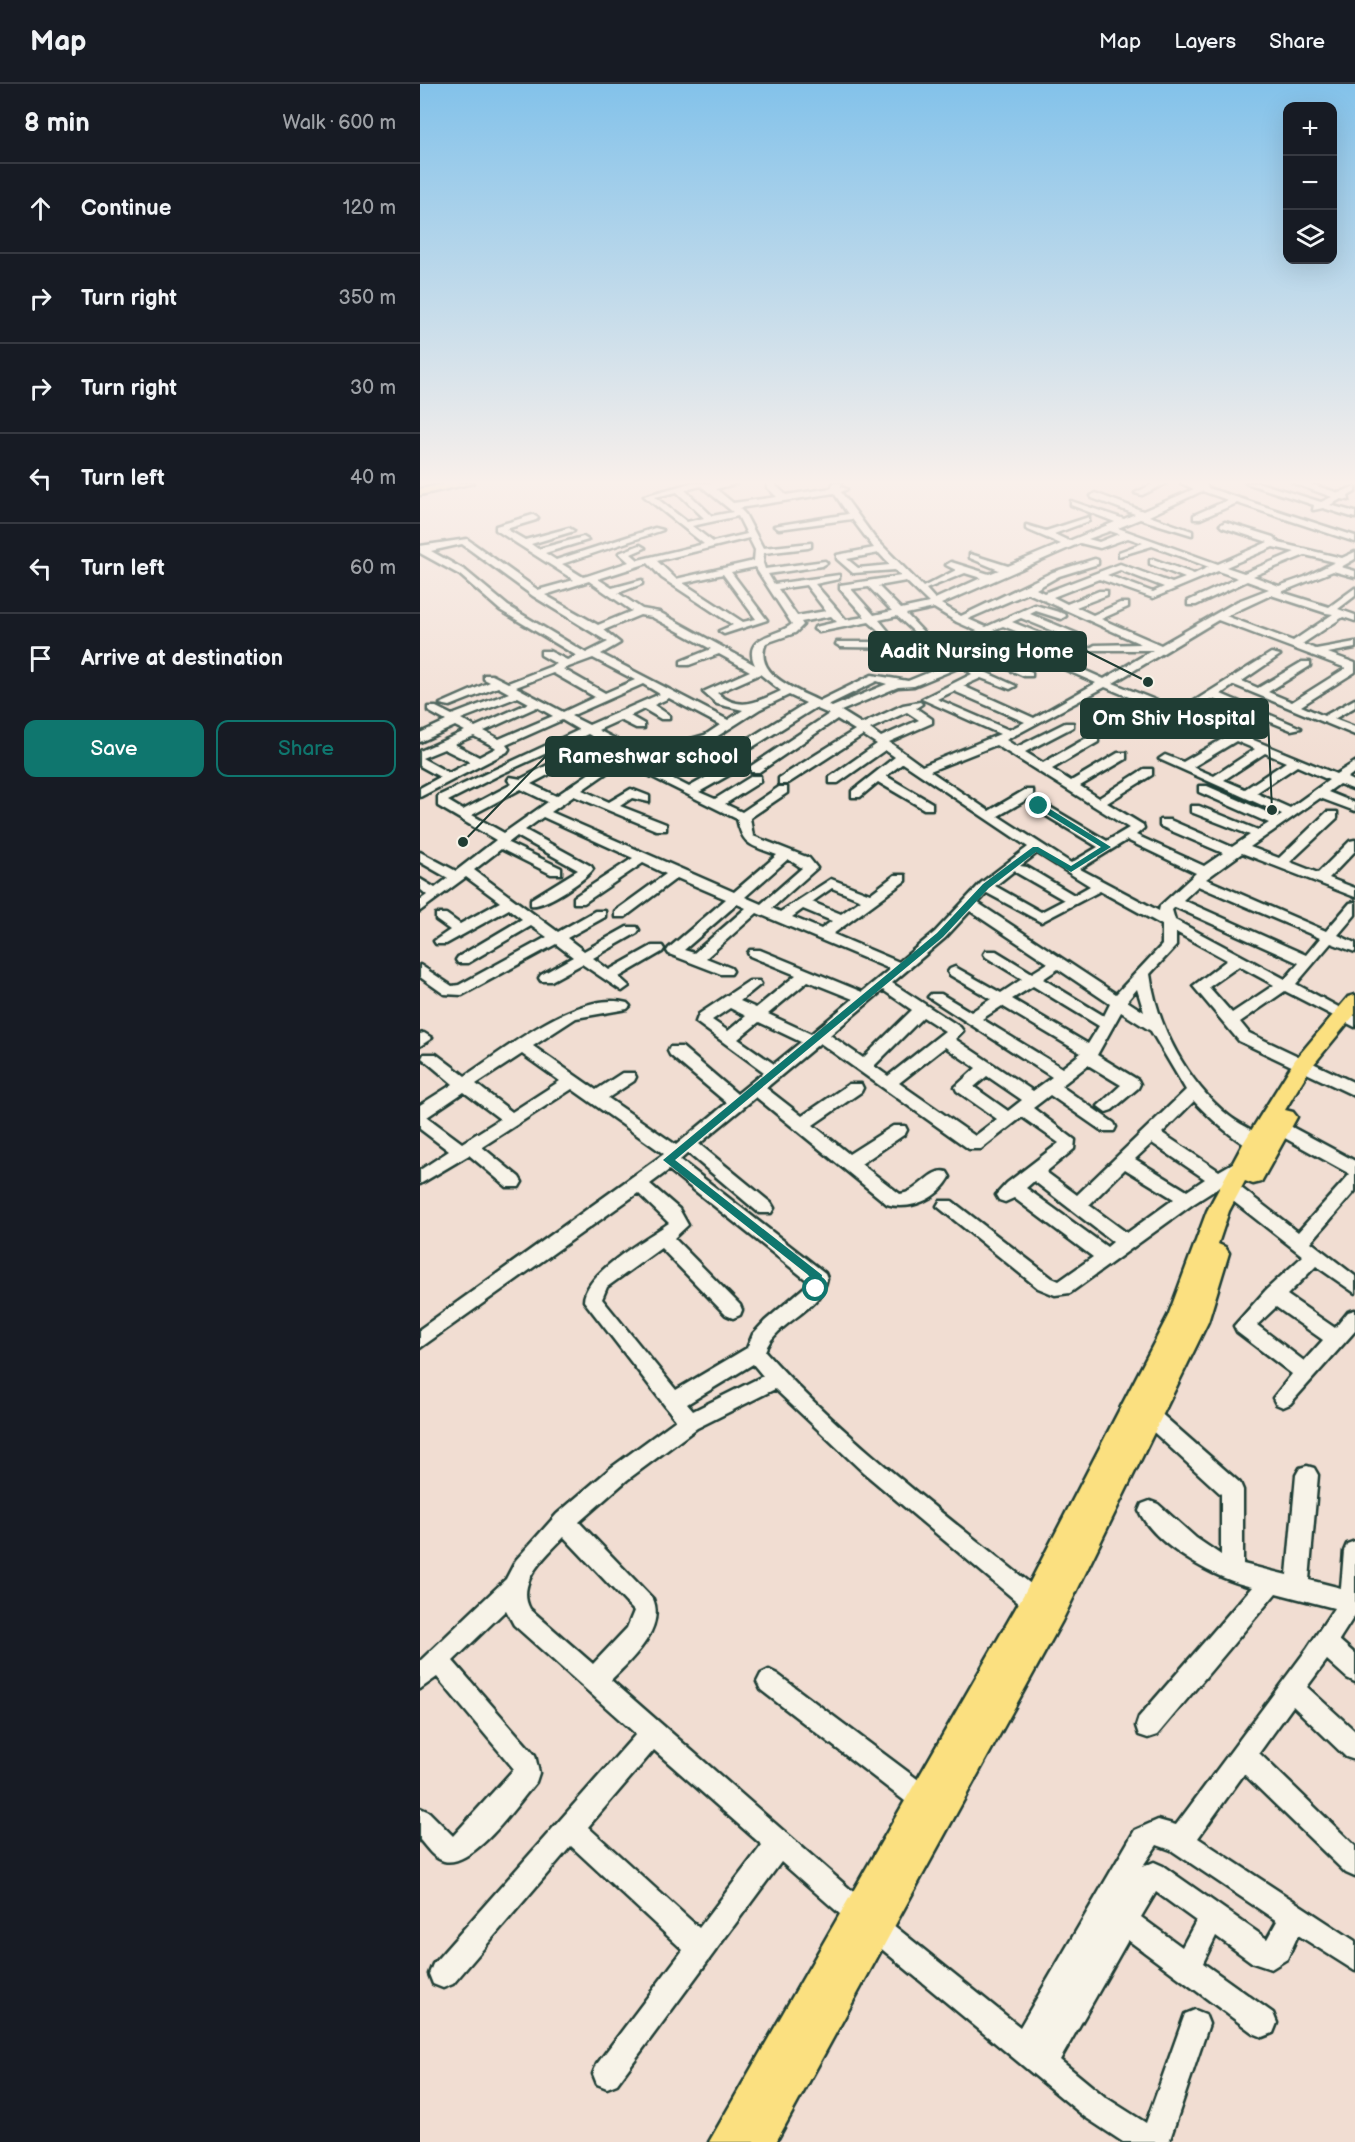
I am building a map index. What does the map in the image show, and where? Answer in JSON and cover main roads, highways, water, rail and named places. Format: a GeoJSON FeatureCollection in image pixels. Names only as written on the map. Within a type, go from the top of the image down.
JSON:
{"type":"FeatureCollection","features":[{"type":"Feature","properties":{"kind":"main road"},"geometry":{"type":"LineString","coordinates":[[756,2142],[867,1919],[923,1799],[1143,1409],[1196,1322],[1229,1216],[1230,1188],[1263,1141],[1308,1067],[1352,1016]]}},
{"type":"Feature","properties":{"kind":"main road"},"geometry":{"type":"LineString","coordinates":[[728,2142],[867,1919],[1052,1611],[1143,1409]]}},
{"type":"Feature","properties":{"kind":"place","name":"Aadit Nursing Home"},"geometry":{"type":"Point","coordinates":[1148,682]}},
{"type":"Feature","properties":{"kind":"place","name":"Om Shiv Hospital"},"geometry":{"type":"Point","coordinates":[1272,810]}},
{"type":"Feature","properties":{"kind":"place","name":"Rameshwar school"},"geometry":{"type":"Point","coordinates":[463,842]}}]}
